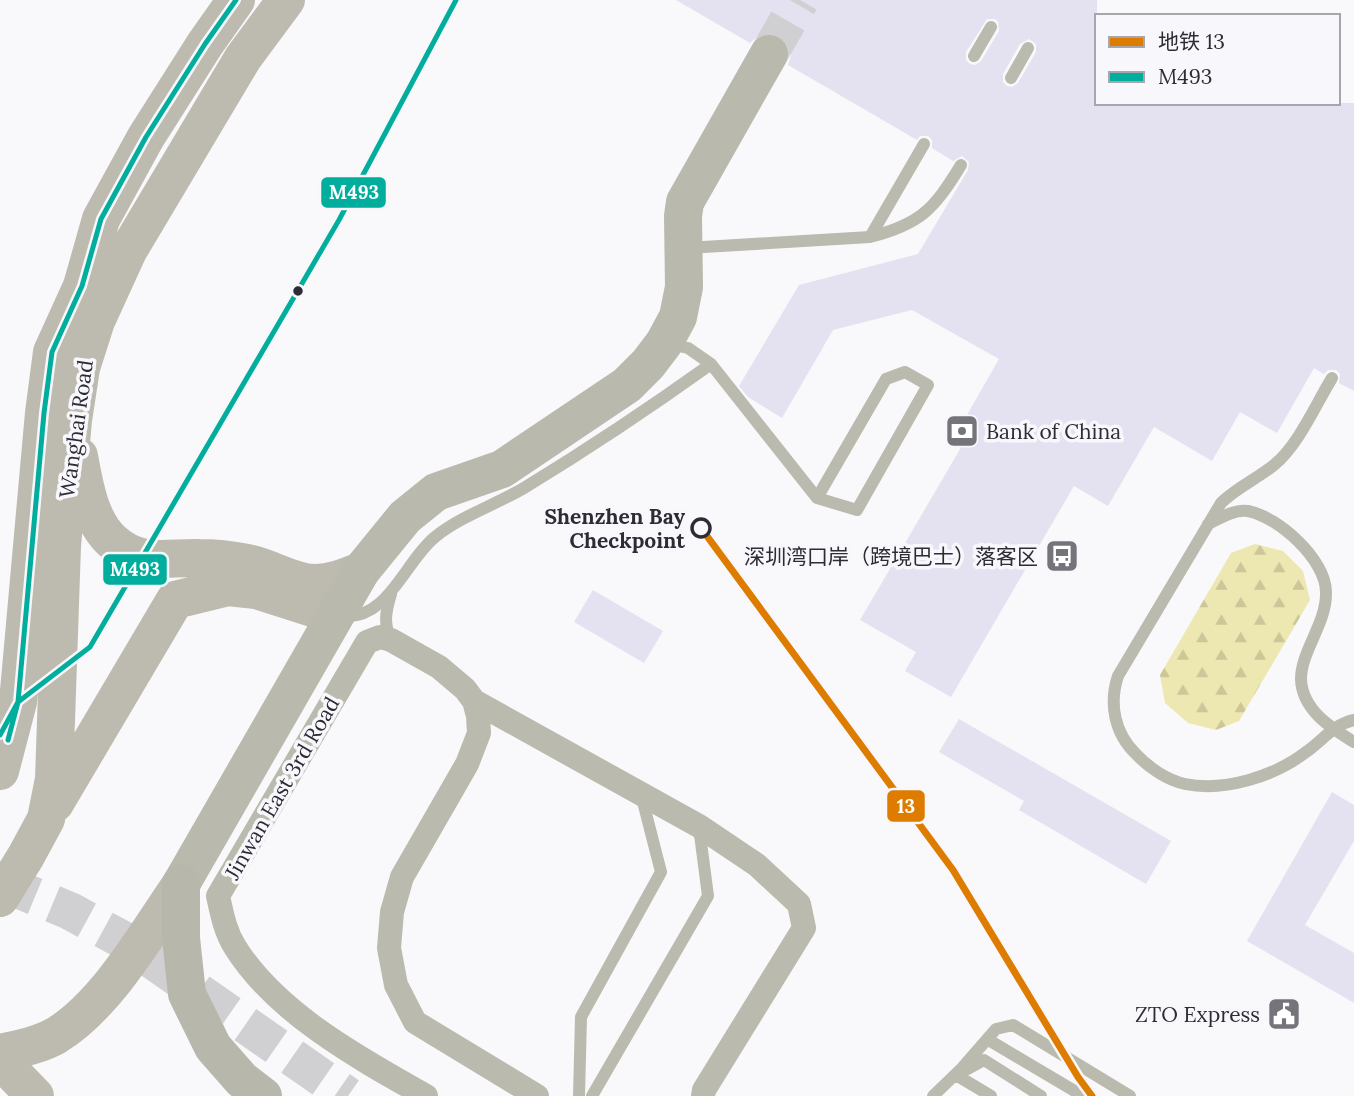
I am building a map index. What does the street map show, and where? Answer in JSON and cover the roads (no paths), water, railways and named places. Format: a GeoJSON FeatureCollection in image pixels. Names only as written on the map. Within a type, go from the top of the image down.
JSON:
{"type":"FeatureCollection","features":[{"type":"Feature","properties":{"kind":"highway"},"geometry":{"type":"LineString","coordinates":[[262,1096],[242,1080],[213,1047],[187,994],[181,939],[181,884],[334,615],[361,571],[405,517],[436,492],[502,469],[627,385],[664,343],[678,317],[682,297],[685,202],[769,54]]}},
{"type":"Feature","properties":{"kind":"main road","name":"Wanghai Road"},"geometry":{"type":"LineString","coordinates":[[0,771],[9,719],[52,352],[82,286],[101,219],[146,137],[236,0]]}},
{"type":"Feature","properties":{"kind":"main road","name":"Wanghai Road"},"geometry":{"type":"LineString","coordinates":[[0,898],[46,819],[54,779],[62,546],[80,368],[96,321],[128,251],[243,58],[286,0]]}},
{"type":"Feature","properties":{"kind":"main road"},"geometry":{"type":"LineString","coordinates":[[73,420],[85,486],[98,524],[111,541],[129,552],[156,561],[198,558],[250,563],[289,579],[314,583],[336,581],[361,571]]}},
{"type":"Feature","properties":{"kind":"main road"},"geometry":{"type":"LineString","coordinates":[[46,819],[175,600],[228,587],[256,590],[334,615]]}},
{"type":"Feature","properties":{"kind":"main road"},"geometry":{"type":"LineString","coordinates":[[281,597],[298,614],[308,632],[314,653]]}},
{"type":"Feature","properties":{"kind":"main road"},"geometry":{"type":"LineString","coordinates":[[0,1054],[23,1049],[55,1036],[82,1016],[108,987],[181,884]]}},
{"type":"Feature","properties":{"kind":"main road"},"geometry":{"type":"LineString","coordinates":[[0,1060],[35,1096]]}},
{"type":"Feature","properties":{"kind":"main road"},"geometry":{"type":"LineString","coordinates":[[0,1095],[16,1096]]}},
{"type":"Feature","properties":{"kind":"street","name":"Jinwan East 3rd Road"},"geometry":{"type":"LineString","coordinates":[[391,640],[380,637],[367,642],[218,896],[224,923],[235,947],[261,981],[299,1014],[362,1059],[426,1096]]}},
{"type":"Feature","properties":{"kind":"street"},"geometry":{"type":"LineString","coordinates":[[391,640],[454,678],[474,701],[699,826],[757,866],[800,904],[804,928],[704,1090],[703,1096]]}},
{"type":"Feature","properties":{"kind":"street"},"geometry":{"type":"LineString","coordinates":[[474,701],[479,733],[475,747],[402,877],[392,912],[389,948],[396,985],[415,1022],[537,1096]]}},
{"type":"Feature","properties":{"kind":"lane"},"geometry":{"type":"LineString","coordinates":[[974,56],[991,27]]}},
{"type":"Feature","properties":{"kind":"lane"},"geometry":{"type":"LineString","coordinates":[[1011,78],[1028,48]]}},
{"type":"Feature","properties":{"kind":"lane"},"geometry":{"type":"LineString","coordinates":[[870,237],[924,144]]}},
{"type":"Feature","properties":{"kind":"lane"},"geometry":{"type":"LineString","coordinates":[[683,249],[870,237],[908,225],[927,212],[943,194],[961,165]]}},
{"type":"Feature","properties":{"kind":"lane"},"geometry":{"type":"LineString","coordinates":[[664,343],[688,348],[711,363],[817,498],[857,510],[928,385],[905,372],[887,379],[817,498]]}},
{"type":"Feature","properties":{"kind":"lane"},"geometry":{"type":"LineString","coordinates":[[391,640],[386,629],[385,613],[392,593],[418,554],[435,537],[452,525],[523,488],[653,405],[711,363]]}},
{"type":"Feature","properties":{"kind":"lane"},"geometry":{"type":"LineString","coordinates":[[1332,378],[1287,453],[1220,503],[1118,676],[1113,692],[1113,713],[1119,730],[1134,752],[1156,772],[1184,784],[1215,786],[1256,778],[1286,766],[1333,730],[1354,720]]}},
{"type":"Feature","properties":{"kind":"lane"},"geometry":{"type":"LineString","coordinates":[[1208,524],[1230,513],[1246,511],[1266,518],[1306,549],[1320,568],[1326,591],[1325,601],[1321,622],[1301,679],[1306,699],[1317,716],[1333,730],[1354,742]]}},
{"type":"Feature","properties":{"kind":"lane"},"geometry":{"type":"LineString","coordinates":[[334,615],[352,617],[370,610],[392,593]]}},
{"type":"Feature","properties":{"kind":"lane"},"geometry":{"type":"LineString","coordinates":[[579,1096],[581,1017],[661,872],[641,794]]}},
{"type":"Feature","properties":{"kind":"lane"},"geometry":{"type":"LineString","coordinates":[[592,1096],[708,896],[699,826]]}},
{"type":"Feature","properties":{"kind":"lane"},"geometry":{"type":"LineString","coordinates":[[933,1096],[956,1075],[996,1030],[1013,1025],[1130,1096]]}},
{"type":"Feature","properties":{"kind":"lane"},"geometry":{"type":"LineString","coordinates":[[987,1039],[1083,1096]]}},
{"type":"Feature","properties":{"kind":"lane"},"geometry":{"type":"LineString","coordinates":[[956,1075],[984,1060],[1041,1096]]}},
{"type":"Feature","properties":{"kind":"lane"},"geometry":{"type":"LineString","coordinates":[[956,1075],[991,1096]]}},
{"type":"Feature","properties":{"kind":"tunnel"},"geometry":{"type":"LineString","coordinates":[[769,54],[800,0]]}},
{"type":"Feature","properties":{"kind":"tunnel"},"geometry":{"type":"LineString","coordinates":[[0,882],[70,911],[125,941],[348,1096]]}},
{"type":"Feature","properties":{"kind":"metro line","name":"13"},"geometry":{"type":"LineString","coordinates":[[701,528],[953,870],[1092,1096]]}},
{"type":"Feature","properties":{"kind":"place","name":"Bank of China"},"geometry":{"type":"Point","coordinates":[962,431]}},
{"type":"Feature","properties":{"kind":"place","name":"Shenzhen Bay Checkpoint"},"geometry":{"type":"Point","coordinates":[701,528]}},
{"type":"Feature","properties":{"kind":"place","name":"深圳湾口岸（跨境巴士）落客区"},"geometry":{"type":"Point","coordinates":[1062,556]}},
{"type":"Feature","properties":{"kind":"place","name":"ZTO Express"},"geometry":{"type":"Point","coordinates":[1284,1014]}}]}
